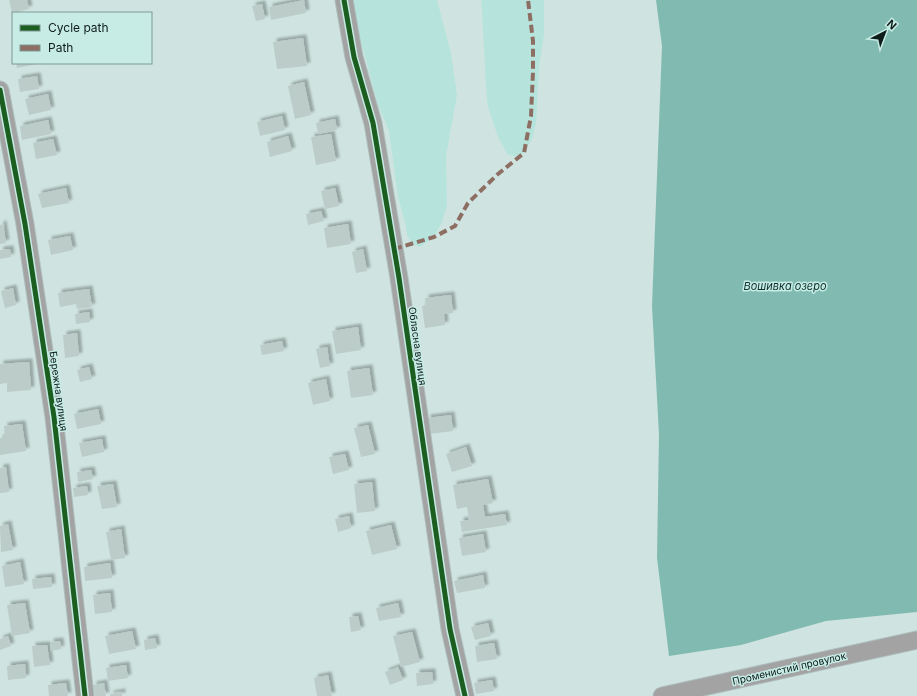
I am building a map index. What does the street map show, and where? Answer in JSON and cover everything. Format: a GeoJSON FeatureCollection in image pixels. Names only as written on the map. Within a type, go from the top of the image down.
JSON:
{"type":"FeatureCollection","features":[{"type":"Feature","properties":{"kind":"street","name":"Обласна вулиця"},"geometry":{"type":"LineString","coordinates":[[344,0],[354,58],[374,131],[398,278],[450,629],[464,696]]}},
{"type":"Feature","properties":{"kind":"street","name":"Бережна вулиця"},"geometry":{"type":"LineString","coordinates":[[0,90],[25,224],[54,417],[85,696]]}},
{"type":"Feature","properties":{"kind":"street","name":"Променистий провулок"},"geometry":{"type":"LineString","coordinates":[[662,696],[917,640]]}},
{"type":"Feature","properties":{"kind":"shaded area"},"geometry":{"type":"Polygon","coordinates":[[[350,0],[437,0],[451,53],[457,95],[446,156],[447,206],[442,222],[434,237],[420,247],[412,244],[407,235],[398,197],[389,131],[378,105],[350,0]]]}},
{"type":"Feature","properties":{"kind":"shaded area"},"geometry":{"type":"Polygon","coordinates":[[[481,0],[544,0],[544,34],[539,68],[536,123],[532,139],[524,153],[516,157],[507,154],[498,137],[488,107],[481,0]]]}},
{"type":"Feature","properties":{"kind":"water","name":"Вошивка озеро"},"geometry":{"type":"Polygon","coordinates":[[[656,0],[917,0],[917,612],[826,621],[741,645],[669,656],[657,558],[659,435],[652,306],[662,46],[656,0]]]}},
{"type":"Feature","properties":{"kind":"building"},"geometry":{"type":"Polygon","coordinates":[[[9,0],[27,0],[29,9],[12,13],[9,0]]]}},
{"type":"Feature","properties":{"kind":"building"},"geometry":{"type":"Polygon","coordinates":[[[304,0],[306,13],[271,20],[269,7],[304,0]]]}},
{"type":"Feature","properties":{"kind":"building"},"geometry":{"type":"Polygon","coordinates":[[[262,4],[265,19],[256,21],[252,6],[262,4]]]}},
{"type":"Feature","properties":{"kind":"building"},"geometry":{"type":"Polygon","coordinates":[[[303,38],[307,66],[277,69],[273,42],[303,38]]]}},
{"type":"Feature","properties":{"kind":"building"},"geometry":{"type":"Polygon","coordinates":[[[16,64],[36,64],[17,68],[16,64]]]}},
{"type":"Feature","properties":{"kind":"building"},"geometry":{"type":"Polygon","coordinates":[[[37,76],[39,89],[20,92],[18,79],[37,76]]]}},
{"type":"Feature","properties":{"kind":"building"},"geometry":{"type":"Polygon","coordinates":[[[304,82],[311,115],[295,119],[288,86],[304,82]]]}},
{"type":"Feature","properties":{"kind":"building"},"geometry":{"type":"Polygon","coordinates":[[[48,94],[51,110],[29,115],[25,99],[48,94]]]}},
{"type":"Feature","properties":{"kind":"building"},"geometry":{"type":"Polygon","coordinates":[[[282,116],[285,130],[260,136],[257,122],[282,116]]]}},
{"type":"Feature","properties":{"kind":"building"},"geometry":{"type":"Polygon","coordinates":[[[335,119],[337,130],[318,134],[316,123],[335,119]]]}},
{"type":"Feature","properties":{"kind":"building"},"geometry":{"type":"Polygon","coordinates":[[[48,120],[51,134],[22,140],[20,126],[48,120]]]}},
{"type":"Feature","properties":{"kind":"building"},"geometry":{"type":"Polygon","coordinates":[[[331,134],[336,161],[316,165],[311,137],[331,134]]]}},
{"type":"Feature","properties":{"kind":"building"},"geometry":{"type":"Polygon","coordinates":[[[288,136],[292,151],[270,157],[267,142],[288,136]]]}},
{"type":"Feature","properties":{"kind":"building"},"geometry":{"type":"Polygon","coordinates":[[[53,139],[57,155],[36,159],[33,143],[53,139]]]}},
{"type":"Feature","properties":{"kind":"building"},"geometry":{"type":"Polygon","coordinates":[[[66,188],[69,203],[42,208],[38,194],[66,188]]]}},
{"type":"Feature","properties":{"kind":"building"},"geometry":{"type":"Polygon","coordinates":[[[335,188],[339,206],[325,209],[321,191],[335,188]]]}},
{"type":"Feature","properties":{"kind":"building"},"geometry":{"type":"Polygon","coordinates":[[[321,211],[324,221],[308,225],[306,214],[321,211]]]}},
{"type":"Feature","properties":{"kind":"building"},"geometry":{"type":"Polygon","coordinates":[[[3,224],[6,243],[0,244],[0,225],[3,224]]]}},
{"type":"Feature","properties":{"kind":"building"},"geometry":{"type":"Polygon","coordinates":[[[348,224],[351,244],[327,248],[324,228],[348,224]]]}},
{"type":"Feature","properties":{"kind":"building"},"geometry":{"type":"Polygon","coordinates":[[[70,236],[73,250],[51,255],[48,240],[70,236]]]}},
{"type":"Feature","properties":{"kind":"building"},"geometry":{"type":"Polygon","coordinates":[[[10,249],[11,257],[0,259],[0,250],[10,249]]]}},
{"type":"Feature","properties":{"kind":"building"},"geometry":{"type":"Polygon","coordinates":[[[363,249],[367,271],[356,273],[352,252],[363,249]]]}},
{"type":"Feature","properties":{"kind":"building"},"geometry":{"type":"Polygon","coordinates":[[[13,288],[16,305],[5,308],[1,291],[13,288]]]}},
{"type":"Feature","properties":{"kind":"building"},"geometry":{"type":"Polygon","coordinates":[[[89,289],[92,307],[77,309],[76,304],[60,307],[58,293],[89,289]]]}},
{"type":"Feature","properties":{"kind":"building"},"geometry":{"type":"Polygon","coordinates":[[[451,295],[453,313],[444,314],[445,325],[425,328],[422,306],[426,305],[425,298],[451,295]]]}},
{"type":"Feature","properties":{"kind":"building"},"geometry":{"type":"Polygon","coordinates":[[[89,312],[90,322],[76,324],[75,314],[89,312]]]}},
{"type":"Feature","properties":{"kind":"building"},"geometry":{"type":"Polygon","coordinates":[[[358,327],[361,350],[336,354],[332,331],[358,327]]]}},
{"type":"Feature","properties":{"kind":"building"},"geometry":{"type":"Polygon","coordinates":[[[77,333],[79,356],[65,358],[63,335],[77,333]]]}},
{"type":"Feature","properties":{"kind":"building"},"geometry":{"type":"Polygon","coordinates":[[[282,341],[284,351],[262,355],[260,345],[282,341]]]}},
{"type":"Feature","properties":{"kind":"building"},"geometry":{"type":"Polygon","coordinates":[[[327,347],[330,366],[320,368],[316,349],[327,347]]]}},
{"type":"Feature","properties":{"kind":"building"},"geometry":{"type":"Polygon","coordinates":[[[29,362],[31,390],[7,392],[7,383],[0,384],[0,364],[29,362]]]}},
{"type":"Feature","properties":{"kind":"building"},"geometry":{"type":"Polygon","coordinates":[[[89,367],[92,379],[80,382],[77,370],[89,367]]]}},
{"type":"Feature","properties":{"kind":"building"},"geometry":{"type":"Polygon","coordinates":[[[369,368],[373,395],[351,398],[347,371],[369,368]]]}},
{"type":"Feature","properties":{"kind":"building"},"geometry":{"type":"Polygon","coordinates":[[[326,379],[330,401],[313,405],[308,383],[326,379]]]}},
{"type":"Feature","properties":{"kind":"building"},"geometry":{"type":"Polygon","coordinates":[[[98,409],[101,424],[77,429],[74,414],[98,409]]]}},
{"type":"Feature","properties":{"kind":"building"},"geometry":{"type":"Polygon","coordinates":[[[451,415],[453,431],[429,434],[427,418],[451,415]]]}},
{"type":"Feature","properties":{"kind":"building"},"geometry":{"type":"Polygon","coordinates":[[[22,424],[26,451],[0,455],[0,438],[5,437],[4,426],[22,424]]]}},
{"type":"Feature","properties":{"kind":"building"},"geometry":{"type":"Polygon","coordinates":[[[368,425],[375,454],[361,457],[354,428],[368,425]]]}},
{"type":"Feature","properties":{"kind":"building"},"geometry":{"type":"Polygon","coordinates":[[[102,439],[104,452],[82,457],[79,443],[102,439]]]}},
{"type":"Feature","properties":{"kind":"building"},"geometry":{"type":"Polygon","coordinates":[[[466,447],[472,466],[452,472],[446,454],[466,447]]]}},
{"type":"Feature","properties":{"kind":"building"},"geometry":{"type":"Polygon","coordinates":[[[345,454],[349,470],[333,474],[329,457],[345,454]]]}},
{"type":"Feature","properties":{"kind":"building"},"geometry":{"type":"Polygon","coordinates":[[[6,467],[9,492],[0,493],[0,468],[6,467]]]}},
{"type":"Feature","properties":{"kind":"building"},"geometry":{"type":"Polygon","coordinates":[[[91,470],[93,479],[78,482],[77,472],[91,470]]]}},
{"type":"Feature","properties":{"kind":"building"},"geometry":{"type":"Polygon","coordinates":[[[488,479],[493,503],[483,505],[485,517],[505,514],[507,525],[462,532],[460,521],[469,520],[467,507],[457,509],[453,485],[488,479]]]}},
{"type":"Feature","properties":{"kind":"building"},"geometry":{"type":"Polygon","coordinates":[[[372,482],[375,511],[357,513],[354,484],[372,482]]]}},
{"type":"Feature","properties":{"kind":"building"},"geometry":{"type":"Polygon","coordinates":[[[113,484],[117,507],[102,509],[97,486],[113,484]]]}},
{"type":"Feature","properties":{"kind":"building"},"geometry":{"type":"Polygon","coordinates":[[[87,486],[88,495],[74,497],[73,488],[87,486]]]}},
{"type":"Feature","properties":{"kind":"building"},"geometry":{"type":"Polygon","coordinates":[[[349,516],[351,528],[338,532],[335,519],[349,516]]]}},
{"type":"Feature","properties":{"kind":"building"},"geometry":{"type":"Polygon","coordinates":[[[8,524],[13,550],[1,552],[0,526],[8,524]]]}},
{"type":"Feature","properties":{"kind":"building"},"geometry":{"type":"Polygon","coordinates":[[[391,525],[397,549],[372,555],[366,531],[391,525]]]}},
{"type":"Feature","properties":{"kind":"building"},"geometry":{"type":"Polygon","coordinates":[[[121,529],[125,558],[111,560],[106,532],[121,529]]]}},
{"type":"Feature","properties":{"kind":"building"},"geometry":{"type":"Polygon","coordinates":[[[483,534],[486,552],[462,556],[459,538],[483,534]]]}},
{"type":"Feature","properties":{"kind":"building"},"geometry":{"type":"Polygon","coordinates":[[[20,562],[24,584],[5,587],[2,566],[20,562]]]}},
{"type":"Feature","properties":{"kind":"building"},"geometry":{"type":"Polygon","coordinates":[[[110,563],[112,578],[85,581],[84,567],[110,563]]]}},
{"type":"Feature","properties":{"kind":"building"},"geometry":{"type":"Polygon","coordinates":[[[483,575],[485,588],[457,593],[454,581],[483,575]]]}},
{"type":"Feature","properties":{"kind":"building"},"geometry":{"type":"Polygon","coordinates":[[[51,577],[52,587],[33,589],[32,579],[51,577]]]}},
{"type":"Feature","properties":{"kind":"building"},"geometry":{"type":"Polygon","coordinates":[[[110,593],[112,612],[95,614],[93,595],[110,593]]]}},
{"type":"Feature","properties":{"kind":"building"},"geometry":{"type":"Polygon","coordinates":[[[25,603],[30,633],[12,636],[7,605],[25,603]]]}},
{"type":"Feature","properties":{"kind":"building"},"geometry":{"type":"Polygon","coordinates":[[[398,603],[401,617],[379,621],[376,608],[398,603]]]}},
{"type":"Feature","properties":{"kind":"building"},"geometry":{"type":"Polygon","coordinates":[[[358,616],[361,630],[351,632],[349,617],[358,616]]]}},
{"type":"Feature","properties":{"kind":"building"},"geometry":{"type":"Polygon","coordinates":[[[488,623],[491,636],[475,640],[471,627],[488,623]]]}},
{"type":"Feature","properties":{"kind":"building"},"geometry":{"type":"Polygon","coordinates":[[[132,631],[136,649],[109,654],[105,636],[132,631]]]}},
{"type":"Feature","properties":{"kind":"building"},"geometry":{"type":"Polygon","coordinates":[[[412,632],[420,662],[401,667],[393,636],[412,632]]]}},
{"type":"Feature","properties":{"kind":"building"},"geometry":{"type":"Polygon","coordinates":[[[8,636],[11,646],[0,650],[0,639],[8,636]]]}},
{"type":"Feature","properties":{"kind":"building"},"geometry":{"type":"Polygon","coordinates":[[[155,638],[157,648],[145,650],[144,640],[155,638]]]}},
{"type":"Feature","properties":{"kind":"building"},"geometry":{"type":"Polygon","coordinates":[[[60,641],[61,649],[51,651],[50,642],[60,641]]]}},
{"type":"Feature","properties":{"kind":"building"},"geometry":{"type":"Polygon","coordinates":[[[494,643],[497,659],[477,662],[475,646],[494,643]]]}},
{"type":"Feature","properties":{"kind":"building"},"geometry":{"type":"Polygon","coordinates":[[[47,645],[50,665],[34,667],[32,646],[47,645]]]}},
{"type":"Feature","properties":{"kind":"building"},"geometry":{"type":"Polygon","coordinates":[[[25,664],[26,678],[8,680],[7,666],[25,664]]]}},
{"type":"Feature","properties":{"kind":"building"},"geometry":{"type":"Polygon","coordinates":[[[126,665],[128,678],[108,681],[106,668],[126,665]]]}},
{"type":"Feature","properties":{"kind":"building"},"geometry":{"type":"Polygon","coordinates":[[[398,667],[403,680],[390,685],[385,672],[398,667]]]}},
{"type":"Feature","properties":{"kind":"building"},"geometry":{"type":"Polygon","coordinates":[[[432,672],[433,684],[417,686],[416,673],[432,672]]]}},
{"type":"Feature","properties":{"kind":"building"},"geometry":{"type":"Polygon","coordinates":[[[328,675],[332,696],[317,696],[314,678],[328,675]]]}},
{"type":"Feature","properties":{"kind":"building"},"geometry":{"type":"Polygon","coordinates":[[[492,680],[494,691],[476,694],[474,683],[492,680]]]}},
{"type":"Feature","properties":{"kind":"building"},"geometry":{"type":"Polygon","coordinates":[[[66,683],[68,696],[49,696],[48,685],[66,683]]]}},
{"type":"Feature","properties":{"kind":"building"},"geometry":{"type":"Polygon","coordinates":[[[104,683],[106,696],[95,696],[93,685],[104,683]]]}},
{"type":"Feature","properties":{"kind":"building"},"geometry":{"type":"Polygon","coordinates":[[[122,692],[122,696],[110,696],[110,694],[122,692]]]}},
{"type":"Feature","properties":{"kind":"marked path"},"geometry":{"type":"LineString","coordinates":[[394,249],[434,237],[455,226],[468,203],[498,174],[524,153],[531,116],[533,72],[533,41],[528,0]]}},
{"type":"Feature","properties":{"kind":"cycle path"},"geometry":{"type":"LineString","coordinates":[[344,0],[354,57],[373,123],[399,278],[450,629],[465,696]]}},
{"type":"Feature","properties":{"kind":"cycle path"},"geometry":{"type":"LineString","coordinates":[[0,90],[25,224],[54,417],[85,696]]}}]}
